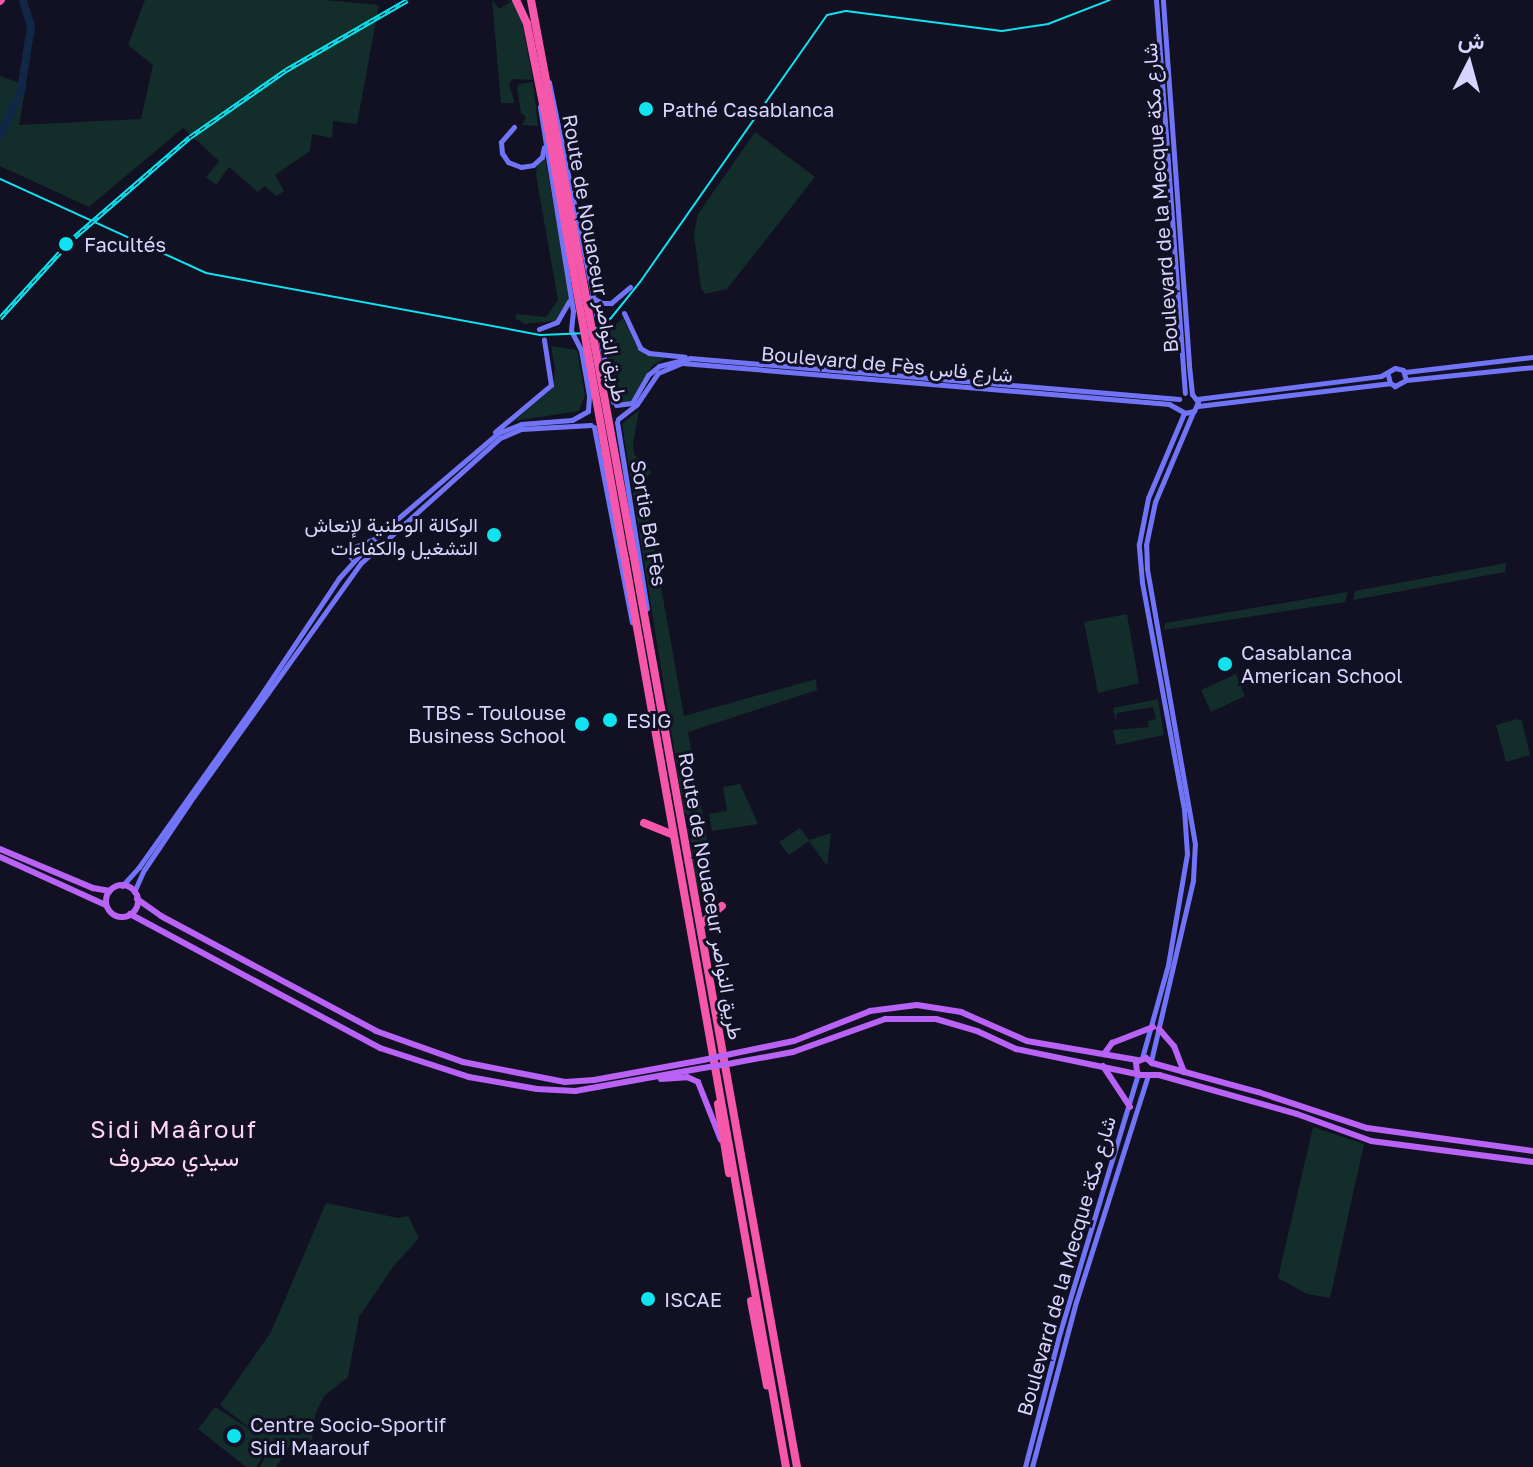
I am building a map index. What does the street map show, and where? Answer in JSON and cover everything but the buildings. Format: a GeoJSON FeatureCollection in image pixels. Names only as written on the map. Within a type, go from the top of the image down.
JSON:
{"type":"FeatureCollection","features":[{"type":"Feature","properties":{"kind":"highway","name":"Route de Nouaceur طريق النواصر"},"geometry":{"type":"LineString","coordinates":[[516,0],[527,24],[542,78]]}},
{"type":"Feature","properties":{"kind":"highway","name":"Route de Nouaceur طريق النواصر"},"geometry":{"type":"LineString","coordinates":[[531,0],[542,78],[642,632],[696,903],[797,1467]]}},
{"type":"Feature","properties":{"kind":"highway","name":"Route de Nouaceur طريق النواصر"},"geometry":{"type":"LineString","coordinates":[[642,632],[670,819],[719,1079],[786,1467]]}},
{"type":"Feature","properties":{"kind":"highway"},"geometry":{"type":"LineString","coordinates":[[670,819],[661,823],[643,820],[673,835]]}},
{"type":"Feature","properties":{"kind":"highway"},"geometry":{"type":"LineString","coordinates":[[696,903],[721,905],[700,925]]}},
{"type":"Feature","properties":{"kind":"highway"},"geometry":{"type":"LineString","coordinates":[[719,1079],[725,1148],[762,1369],[779,1426]]}},
{"type":"Feature","properties":{"kind":"main road","name":"Boulevard de la Mecque شارع مكة"},"geometry":{"type":"LineString","coordinates":[[1156,0],[1192,395]]}},
{"type":"Feature","properties":{"kind":"main road","name":"Boulevard de la Mecque شارع مكة"},"geometry":{"type":"LineString","coordinates":[[1165,0],[1163,11],[1192,395]]}},
{"type":"Feature","properties":{"kind":"main road"},"geometry":{"type":"LineString","coordinates":[[514,127],[504,135],[501,151],[508,162],[525,167],[536,164],[543,154],[542,78]]}},
{"type":"Feature","properties":{"kind":"main road"},"geometry":{"type":"LineString","coordinates":[[130,914],[144,870],[361,563],[436,492],[500,438],[521,429],[592,426],[607,430],[617,421],[554,96],[542,78]]}},
{"type":"Feature","properties":{"kind":"main road"},"geometry":{"type":"LineString","coordinates":[[542,122],[574,320],[572,335],[578,343],[616,552],[642,632]]}},
{"type":"Feature","properties":{"kind":"main road"},"geometry":{"type":"LineString","coordinates":[[591,297],[602,303],[611,303],[630,287]]}},
{"type":"Feature","properties":{"kind":"main road"},"geometry":{"type":"LineString","coordinates":[[539,329],[561,319],[570,297]]}},
{"type":"Feature","properties":{"kind":"main road"},"geometry":{"type":"LineString","coordinates":[[574,320],[587,313],[597,316]]}},
{"type":"Feature","properties":{"kind":"main road"},"geometry":{"type":"LineString","coordinates":[[624,313],[640,348],[690,358]]}},
{"type":"Feature","properties":{"kind":"main road"},"geometry":{"type":"LineString","coordinates":[[578,343],[591,346],[602,336]]}},
{"type":"Feature","properties":{"kind":"main road"},"geometry":{"type":"LineString","coordinates":[[0,849],[93,888],[110,891],[122,886],[139,867],[354,561],[349,555],[354,547],[375,538],[551,385],[544,340]]}},
{"type":"Feature","properties":{"kind":"main road"},"geometry":{"type":"LineString","coordinates":[[1184,413],[1178,407],[1179,399],[1192,395],[1388,375],[1395,368],[1405,372],[1533,357]]}},
{"type":"Feature","properties":{"kind":"main road","name":"Boulevard de Fès شارع فاس"},"geometry":{"type":"LineString","coordinates":[[614,404],[632,403],[648,375],[659,366],[690,358],[1179,399]]}},
{"type":"Feature","properties":{"kind":"main road","name":"Boulevard de Fès شارع فاس"},"geometry":{"type":"LineString","coordinates":[[617,421],[637,404],[658,373],[682,363],[1178,407]]}},
{"type":"Feature","properties":{"kind":"main road"},"geometry":{"type":"LineString","coordinates":[[1149,1074],[1187,854],[1184,809],[1142,582],[1139,544],[1148,498],[1184,413],[1390,383],[1398,387],[1406,380],[1533,367]]}},
{"type":"Feature","properties":{"kind":"main road"},"geometry":{"type":"LineString","coordinates":[[1405,372],[1406,380]]}},
{"type":"Feature","properties":{"kind":"main road"},"geometry":{"type":"LineString","coordinates":[[1388,375],[1390,383]]}},
{"type":"Feature","properties":{"kind":"main road"},"geometry":{"type":"LineString","coordinates":[[1137,1073],[1140,1059],[1156,1028],[1193,880],[1194,835],[1147,568],[1146,545],[1155,502],[1195,409],[1192,395]]}},
{"type":"Feature","properties":{"kind":"main road"},"geometry":{"type":"LineString","coordinates":[[488,440],[513,426],[567,422],[598,400],[614,404]]}},
{"type":"Feature","properties":{"kind":"main road","name":"Sortie Bd Fès"},"geometry":{"type":"LineString","coordinates":[[617,421],[643,578],[642,632]]}},
{"type":"Feature","properties":{"kind":"main road"},"geometry":{"type":"LineString","coordinates":[[0,857],[106,905],[115,916],[130,914],[380,1048],[431,1066],[511,1085],[569,1091],[658,1078],[687,1077],[698,1082],[725,1148]]}},
{"type":"Feature","properties":{"kind":"main road"},"geometry":{"type":"LineString","coordinates":[[122,886],[161,916],[376,1031],[457,1060],[565,1082],[733,1063],[793,1052],[870,1023],[918,1017],[963,1026],[1024,1051],[1149,1074],[1297,1114],[1371,1141],[1533,1162]]}},
{"type":"Feature","properties":{"kind":"main road"},"geometry":{"type":"LineString","coordinates":[[106,905],[110,891]]}},
{"type":"Feature","properties":{"kind":"main road"},"geometry":{"type":"LineString","coordinates":[[658,1078],[731,1054],[794,1041],[870,1011],[904,1005],[952,1010],[1018,1038],[1152,1062],[1367,1128],[1533,1151]]}},
{"type":"Feature","properties":{"kind":"main road"},"geometry":{"type":"LineString","coordinates":[[1104,1054],[1112,1043],[1156,1028]]}},
{"type":"Feature","properties":{"kind":"main road"},"geometry":{"type":"LineString","coordinates":[[1156,1028],[1174,1046],[1184,1072]]}},
{"type":"Feature","properties":{"kind":"main road"},"geometry":{"type":"LineString","coordinates":[[1103,1066],[1130,1107]]}},
{"type":"Feature","properties":{"kind":"main road","name":"Boulevard de la Mecque شارع مكة"},"geometry":{"type":"LineString","coordinates":[[1025,1467],[1060,1332],[1130,1107],[1137,1073]]}},
{"type":"Feature","properties":{"kind":"main road","name":"Boulevard de la Mecque شارع مكة"},"geometry":{"type":"LineString","coordinates":[[1032,1467],[1076,1302],[1149,1074]]}},
{"type":"Feature","properties":{"kind":"green space"},"geometry":{"type":"Polygon","coordinates":[[[145,0],[325,0],[379,5],[357,124],[333,121],[332,138],[312,134],[310,151],[275,175],[284,191],[276,196],[265,186],[258,192],[229,167],[216,185],[206,177],[219,161],[183,128],[89,207],[0,166],[0,76],[26,85],[19,125],[141,119],[153,65],[128,45],[145,0]]]}},
{"type":"Feature","properties":{"kind":"green space"},"geometry":{"type":"Polygon","coordinates":[[[492,0],[499,9],[512,1],[505,0],[518,0],[533,80],[512,79],[509,85],[515,103],[501,103],[492,0]]]}},
{"type":"Feature","properties":{"kind":"green space"},"geometry":{"type":"Polygon","coordinates":[[[533,82],[538,126],[522,125],[526,117],[521,113],[517,88],[519,84],[533,82]]]}},
{"type":"Feature","properties":{"kind":"green space"},"geometry":{"type":"Polygon","coordinates":[[[755,132],[815,177],[727,289],[705,294],[701,288],[694,234],[698,214],[755,132]]]}},
{"type":"Feature","properties":{"kind":"green space"},"geometry":{"type":"Polygon","coordinates":[[[545,158],[570,297],[554,324],[553,321],[525,324],[516,319],[516,314],[546,317],[558,300],[536,175],[537,165],[545,158]]]}},
{"type":"Feature","properties":{"kind":"green space"},"geometry":{"type":"Polygon","coordinates":[[[623,318],[639,351],[667,357],[652,366],[631,401],[625,403],[617,400],[612,391],[604,344],[611,329],[623,318]]]}},
{"type":"Feature","properties":{"kind":"green space"},"geometry":{"type":"Polygon","coordinates":[[[551,346],[577,350],[585,395],[579,411],[514,421],[553,388],[555,368],[551,346]]]}},
{"type":"Feature","properties":{"kind":"green space"},"geometry":{"type":"Polygon","coordinates":[[[639,410],[634,454],[652,473],[642,480],[684,716],[816,679],[817,690],[688,732],[718,901],[711,904],[703,903],[692,870],[691,837],[695,828],[693,820],[684,812],[622,424],[639,410]]]}},
{"type":"Feature","properties":{"kind":"green space"},"geometry":{"type":"Polygon","coordinates":[[[1506,563],[1505,572],[1353,600],[1355,591],[1506,563]]]}},
{"type":"Feature","properties":{"kind":"green space"},"geometry":{"type":"Polygon","coordinates":[[[1348,592],[1345,602],[1164,630],[1165,623],[1348,592]]]}},
{"type":"Feature","properties":{"kind":"green space"},"geometry":{"type":"Polygon","coordinates":[[[1127,614],[1139,683],[1098,693],[1084,622],[1127,614]]]}},
{"type":"Feature","properties":{"kind":"green space"},"geometry":{"type":"Polygon","coordinates":[[[1236,674],[1245,696],[1211,712],[1201,690],[1236,674]]]}},
{"type":"Feature","properties":{"kind":"green space"},"geometry":{"type":"Polygon","coordinates":[[[1158,699],[1164,735],[1116,745],[1113,730],[1149,727],[1148,721],[1156,719],[1153,707],[1117,713],[1116,721],[1113,708],[1158,699]]]}},
{"type":"Feature","properties":{"kind":"green space"},"geometry":{"type":"Polygon","coordinates":[[[1517,719],[1522,721],[1530,755],[1506,762],[1496,725],[1517,719]]]}},
{"type":"Feature","properties":{"kind":"green space"},"geometry":{"type":"Polygon","coordinates":[[[740,784],[758,824],[712,831],[709,814],[727,811],[723,787],[740,784]]]}},
{"type":"Feature","properties":{"kind":"green space"},"geometry":{"type":"Polygon","coordinates":[[[800,828],[809,840],[831,833],[827,866],[809,841],[789,855],[779,842],[800,828]]]}},
{"type":"Feature","properties":{"kind":"green space"},"geometry":{"type":"Polygon","coordinates":[[[1313,1127],[1364,1144],[1330,1298],[1307,1294],[1278,1278],[1313,1127]]]}},
{"type":"Feature","properties":{"kind":"green space"},"geometry":{"type":"Polygon","coordinates":[[[326,1203],[398,1218],[408,1216],[419,1238],[393,1267],[359,1317],[348,1377],[324,1396],[315,1415],[312,1440],[295,1438],[276,1467],[260,1467],[271,1444],[256,1467],[246,1467],[198,1429],[215,1407],[256,1433],[220,1405],[271,1332],[326,1203]]]}},
{"type":"Feature","properties":{"kind":"waterway"},"geometry":{"type":"LineString","coordinates":[[0,136],[21,90],[31,26],[23,2]]}},
{"type":"Feature","properties":{"kind":"tram line"},"geometry":{"type":"LineString","coordinates":[[0,179],[206,273],[541,335],[588,333],[611,318],[640,282],[827,15],[846,11],[1002,31],[1048,24],[1110,0]]}},
{"type":"Feature","properties":{"kind":"railway"},"geometry":{"type":"LineString","coordinates":[[0,318],[71,240],[190,137],[286,70],[407,0]]}},
{"type":"Feature","properties":{"kind":"place","name":"Pathé Casablanca"},"geometry":{"type":"Point","coordinates":[646,109]}},
{"type":"Feature","properties":{"kind":"place","name":"Facultés"},"geometry":{"type":"Point","coordinates":[66,244]}},
{"type":"Feature","properties":{"kind":"place","name":"الوكالة الوطنية لإنعاش التشغيل والكفاءات"},"geometry":{"type":"Point","coordinates":[494,535]}},
{"type":"Feature","properties":{"kind":"place","name":"Casablanca American School"},"geometry":{"type":"Point","coordinates":[1225,664]}},
{"type":"Feature","properties":{"kind":"place","name":"ESIG"},"geometry":{"type":"Point","coordinates":[610,720]}},
{"type":"Feature","properties":{"kind":"place","name":"TBS - Toulouse Business School"},"geometry":{"type":"Point","coordinates":[582,724]}},
{"type":"Feature","properties":{"kind":"place","name":"ISCAE"},"geometry":{"type":"Point","coordinates":[648,1299]}},
{"type":"Feature","properties":{"kind":"place","name":"Centre Socio-Sportif Sidi Maarouf"},"geometry":{"type":"Point","coordinates":[234,1436]}},
{"type":"Feature","properties":{"kind":"district","name":"Sidi Maârouf سيدي معروف"},"geometry":{"type":"Point","coordinates":[174,1143]}}]}
